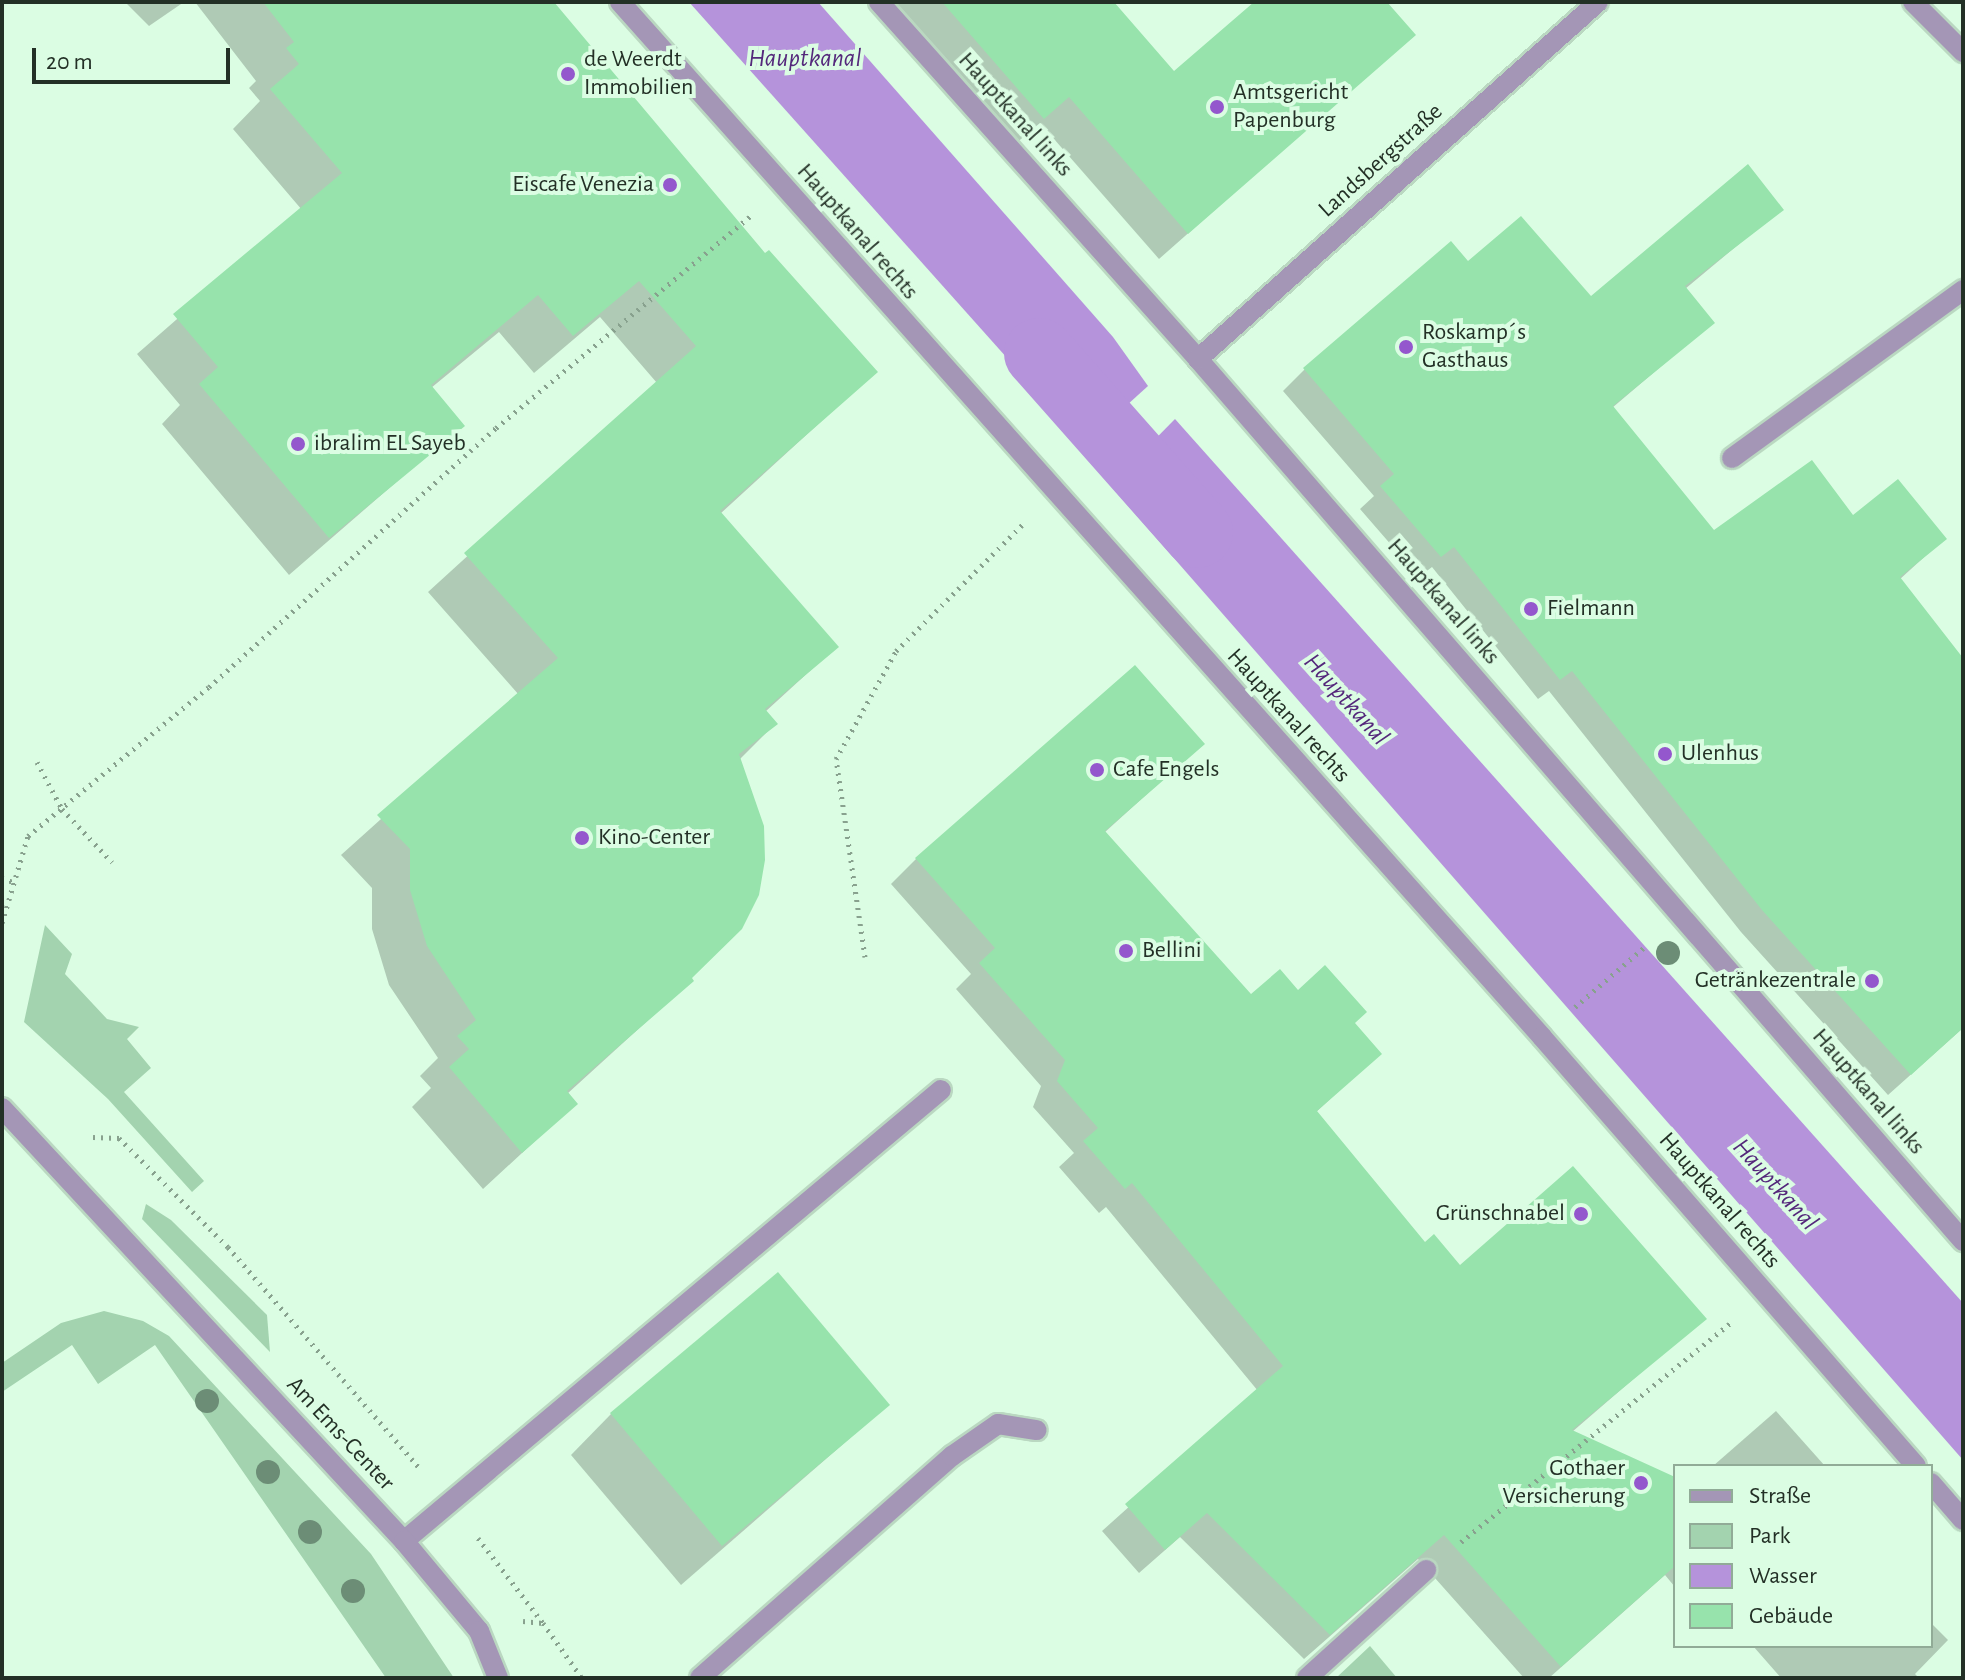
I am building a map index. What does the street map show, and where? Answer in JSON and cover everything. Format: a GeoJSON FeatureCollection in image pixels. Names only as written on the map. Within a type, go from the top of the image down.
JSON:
{"type":"FeatureCollection","features":[{"type":"Feature","properties":{"kind":"street","name":"Hauptkanal rechts"},"geometry":{"type":"LineString","coordinates":[[620,2],[1914,1464]]}},
{"type":"Feature","properties":{"kind":"street","name":"Hauptkanal links"},"geometry":{"type":"LineString","coordinates":[[879,2],[1198,359],[1963,1241]]}},
{"type":"Feature","properties":{"kind":"street","name":"Landsbergstraße"},"geometry":{"type":"LineString","coordinates":[[1198,359],[1598,2]]}},
{"type":"Feature","properties":{"kind":"street"},"geometry":{"type":"LineString","coordinates":[[1913,2],[1963,52]]}},
{"type":"Feature","properties":{"kind":"street"},"geometry":{"type":"LineString","coordinates":[[1732,458],[1963,290]]}},
{"type":"Feature","properties":{"kind":"street"},"geometry":{"type":"LineString","coordinates":[[404,1541],[941,1090]]}},
{"type":"Feature","properties":{"kind":"street","name":"Am Ems-Center"},"geometry":{"type":"LineString","coordinates":[[2,1108],[121,1242],[404,1541],[479,1631],[498,1678]]}},
{"type":"Feature","properties":{"kind":"street"},"geometry":{"type":"LineString","coordinates":[[700,1678],[952,1456],[998,1424],[1037,1430]]}},
{"type":"Feature","properties":{"kind":"street"},"geometry":{"type":"LineString","coordinates":[[1933,1485],[1963,1520]]}},
{"type":"Feature","properties":{"kind":"street"},"geometry":{"type":"LineString","coordinates":[[1307,1678],[1426,1570]]}},
{"type":"Feature","properties":{"kind":"path"},"geometry":{"type":"LineString","coordinates":[[2,923],[28,836],[209,687],[496,428],[783,187]]}},
{"type":"Feature","properties":{"kind":"path"},"geometry":{"type":"LineString","coordinates":[[865,957],[836,759],[896,651],[1054,494]]}},
{"type":"Feature","properties":{"kind":"path"},"geometry":{"type":"LineString","coordinates":[[37,762],[62,809],[112,862]]}},
{"type":"Feature","properties":{"kind":"path"},"geometry":{"type":"LineString","coordinates":[[2,878],[13,882]]}},
{"type":"Feature","properties":{"kind":"path"},"geometry":{"type":"LineString","coordinates":[[1568,1013],[1646,947]]}},
{"type":"Feature","properties":{"kind":"path"},"geometry":{"type":"LineString","coordinates":[[119,1138],[228,1247],[450,1501],[543,1623]]}},
{"type":"Feature","properties":{"kind":"path"},"geometry":{"type":"LineString","coordinates":[[1426,1570],[1767,1295]]}},
{"type":"Feature","properties":{"kind":"green space"},"geometry":{"type":"Polygon","coordinates":[[[45,925],[72,954],[65,974],[107,1019],[139,1027],[127,1039],[151,1068],[124,1092],[204,1181],[192,1192],[108,1099],[24,1022],[45,925]]]}},
{"type":"Feature","properties":{"kind":"green space"},"geometry":{"type":"Polygon","coordinates":[[[146,1204],[171,1220],[267,1315],[270,1352],[142,1219],[146,1204]]]}},
{"type":"Feature","properties":{"kind":"green space"},"geometry":{"type":"Polygon","coordinates":[[[104,1311],[143,1321],[169,1336],[371,1554],[454,1678],[386,1678],[155,1345],[98,1384],[72,1345],[2,1392],[2,1363],[61,1323],[104,1311]]]}},
{"type":"Feature","properties":{"kind":"green space"},"geometry":{"type":"Polygon","coordinates":[[[1370,1646],[1397,1678],[1336,1678],[1370,1646]]]}},
{"type":"Feature","properties":{"kind":"water","name":"Hauptkanal"},"geometry":{"type":"Polygon","coordinates":[[[689,2],[818,2],[1113,337],[1148,386],[1084,444],[689,2]]]}},
{"type":"Feature","properties":{"kind":"water"},"geometry":{"type":"Polygon","coordinates":[[[1175,419],[1963,1303],[1963,1460],[1110,485],[1175,419]]]}},
{"type":"Feature","properties":{"kind":"building"},"geometry":{"type":"Polygon","coordinates":[[[263,2],[554,2],[765,253],[769,250],[878,372],[720,511],[839,647],[765,709],[778,724],[739,754],[764,826],[765,860],[759,895],[742,929],[692,978],[694,981],[567,1091],[578,1104],[522,1153],[449,1067],[469,1049],[457,1036],[476,1020],[427,946],[410,890],[410,849],[377,815],[558,658],[464,553],[696,346],[639,281],[573,336],[538,295],[431,385],[465,426],[329,538],[199,384],[218,367],[173,314],[342,173],[270,89],[299,64],[286,48],[294,42],[263,2]]]}},
{"type":"Feature","properties":{"kind":"building","name":"Amtsgericht Papenburg"},"geometry":{"type":"Polygon","coordinates":[[[942,2],[1114,2],[1174,71],[1254,2],[1387,2],[1416,35],[1188,234],[1069,97],[1044,119],[942,2]]]}},
{"type":"Feature","properties":{"kind":"building"},"geometry":{"type":"Polygon","coordinates":[[[1748,164],[1784,210],[1685,286],[1715,323],[1613,406],[1714,530],[1812,460],[1853,515],[1898,479],[1947,539],[1900,577],[1963,658],[1963,1028],[1911,1075],[1762,910],[1572,671],[1560,680],[1454,547],[1441,557],[1380,486],[1394,474],[1303,368],[1451,241],[1468,261],[1521,216],[1591,296],[1748,164]]]}},
{"type":"Feature","properties":{"kind":"building"},"geometry":{"type":"Polygon","coordinates":[[[1135,665],[1205,744],[1105,831],[1251,994],[1280,969],[1298,990],[1325,965],[1367,1012],[1355,1023],[1382,1054],[1317,1111],[1425,1242],[1434,1234],[1460,1265],[1573,1166],[1707,1319],[1572,1430],[1673,1476],[1673,1568],[1561,1667],[1444,1535],[1330,1635],[1207,1513],[1165,1550],[1125,1504],[1283,1366],[1132,1183],[1125,1189],[1083,1141],[1098,1128],[1057,1081],[1065,1060],[979,963],[995,948],[915,858],[1135,665]]]}},
{"type":"Feature","properties":{"kind":"building"},"geometry":{"type":"Polygon","coordinates":[[[778,1272],[890,1405],[722,1546],[610,1413],[778,1272]]]}},
{"type":"Feature","properties":{"kind":"waterway","name":"Hauptkanal"},"geometry":{"type":"LineString","coordinates":[[1039,353],[1198,533]]}},
{"type":"Feature","properties":{"kind":"place","name":"de Weerdt Immobilien"},"geometry":{"type":"Point","coordinates":[568,74]}},
{"type":"Feature","properties":{"kind":"place","name":"Amtsgericht Papenburg"},"geometry":{"type":"Point","coordinates":[1217,107]}},
{"type":"Feature","properties":{"kind":"place","name":"Eiscafe Venezia"},"geometry":{"type":"Point","coordinates":[670,185]}},
{"type":"Feature","properties":{"kind":"place","name":"Roskamp´s Gasthaus"},"geometry":{"type":"Point","coordinates":[1406,347]}},
{"type":"Feature","properties":{"kind":"place","name":"ibralim EL Sayeb"},"geometry":{"type":"Point","coordinates":[298,444]}},
{"type":"Feature","properties":{"kind":"place","name":"Fielmann"},"geometry":{"type":"Point","coordinates":[1531,609]}},
{"type":"Feature","properties":{"kind":"place","name":"Ulenhus"},"geometry":{"type":"Point","coordinates":[1665,754]}},
{"type":"Feature","properties":{"kind":"place","name":"Cafe Engels"},"geometry":{"type":"Point","coordinates":[1097,770]}},
{"type":"Feature","properties":{"kind":"place","name":"Kino-Center"},"geometry":{"type":"Point","coordinates":[582,838]}},
{"type":"Feature","properties":{"kind":"place","name":"Bellini"},"geometry":{"type":"Point","coordinates":[1126,951]}},
{"type":"Feature","properties":{"kind":"place","name":"Getränkezentrale"},"geometry":{"type":"Point","coordinates":[1872,981]}},
{"type":"Feature","properties":{"kind":"place","name":"Grünschnabel"},"geometry":{"type":"Point","coordinates":[1581,1214]}},
{"type":"Feature","properties":{"kind":"place","name":"Gothaer Versicherung"},"geometry":{"type":"Point","coordinates":[1641,1483]}}]}
